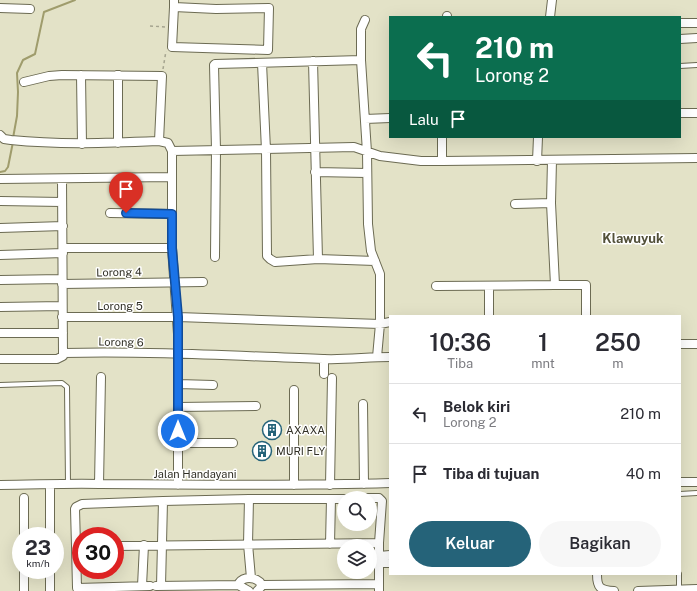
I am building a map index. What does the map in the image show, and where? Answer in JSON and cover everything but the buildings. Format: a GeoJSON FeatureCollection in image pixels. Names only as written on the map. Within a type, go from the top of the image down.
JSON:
{"type":"FeatureCollection","features":[{"type":"Feature","properties":{"kind":"street"},"geometry":{"type":"LineString","coordinates":[[550,16],[552,0]]}},
{"type":"Feature","properties":{"kind":"street"},"geometry":{"type":"LineString","coordinates":[[174,4],[216,9],[259,4],[269,8],[268,50],[172,47],[174,4]]}},
{"type":"Feature","properties":{"kind":"street"},"geometry":{"type":"LineString","coordinates":[[0,8],[30,9]]}},
{"type":"Feature","properties":{"kind":"street"},"geometry":{"type":"LineString","coordinates":[[365,20],[361,29],[361,60],[368,152],[368,224],[371,251],[380,274],[380,324],[377,357]]}},
{"type":"Feature","properties":{"kind":"street"},"geometry":{"type":"LineString","coordinates":[[681,23],[697,23]]}},
{"type":"Feature","properties":{"kind":"street"},"geometry":{"type":"LineString","coordinates":[[681,39],[697,38]]}},
{"type":"Feature","properties":{"kind":"street"},"geometry":{"type":"LineString","coordinates":[[215,257],[216,150],[214,65],[361,60]]}},
{"type":"Feature","properties":{"kind":"street"},"geometry":{"type":"LineString","coordinates":[[313,61],[318,259]]}},
{"type":"Feature","properties":{"kind":"street"},"geometry":{"type":"LineString","coordinates":[[262,63],[266,150],[267,256],[275,262],[318,259],[375,261]]}},
{"type":"Feature","properties":{"kind":"street"},"geometry":{"type":"LineString","coordinates":[[24,82],[55,75],[162,76],[159,141]]}},
{"type":"Feature","properties":{"kind":"street"},"geometry":{"type":"LineString","coordinates":[[81,75],[82,144]]}},
{"type":"Feature","properties":{"kind":"street"},"geometry":{"type":"LineString","coordinates":[[118,75],[118,143]]}},
{"type":"Feature","properties":{"kind":"street"},"geometry":{"type":"LineString","coordinates":[[681,113],[697,113]]}},
{"type":"Feature","properties":{"kind":"street"},"geometry":{"type":"LineString","coordinates":[[365,119],[389,118]]}},
{"type":"Feature","properties":{"kind":"street"},"geometry":{"type":"LineString","coordinates":[[0,136],[4,139],[11,140],[82,144],[159,141],[168,143],[172,151],[172,248],[178,317],[178,485]]}},
{"type":"Feature","properties":{"kind":"street"},"geometry":{"type":"LineString","coordinates":[[442,138],[442,161]]}},
{"type":"Feature","properties":{"kind":"street"},"geometry":{"type":"LineString","coordinates":[[536,161],[538,138]]}},
{"type":"Feature","properties":{"kind":"street"},"geometry":{"type":"LineString","coordinates":[[172,151],[354,147],[380,156],[421,161],[536,161],[697,158]]}},
{"type":"Feature","properties":{"kind":"street"},"geometry":{"type":"LineString","coordinates":[[552,160],[551,203],[555,285]]}},
{"type":"Feature","properties":{"kind":"street"},"geometry":{"type":"LineString","coordinates":[[315,172],[367,172]]}},
{"type":"Feature","properties":{"kind":"street"},"geometry":{"type":"LineString","coordinates":[[0,179],[172,177]]}},
{"type":"Feature","properties":{"kind":"street"},"geometry":{"type":"LineString","coordinates":[[0,359],[57,359],[61,358],[63,353],[62,179]]}},
{"type":"Feature","properties":{"kind":"street"},"geometry":{"type":"LineString","coordinates":[[0,201],[62,202]]}},
{"type":"Feature","properties":{"kind":"street"},"geometry":{"type":"LineString","coordinates":[[515,204],[551,203]]}},
{"type":"Feature","properties":{"kind":"street"},"geometry":{"type":"LineString","coordinates":[[110,213],[172,214]]}},
{"type":"Feature","properties":{"kind":"street"},"geometry":{"type":"LineString","coordinates":[[0,228],[63,226]]}},
{"type":"Feature","properties":{"kind":"street"},"geometry":{"type":"LineString","coordinates":[[0,255],[63,250],[172,248]]}},
{"type":"Feature","properties":{"kind":"street","name":"Lorong 4"},"geometry":{"type":"LineString","coordinates":[[0,280],[62,282],[203,282]]}},
{"type":"Feature","properties":{"kind":"street"},"geometry":{"type":"LineString","coordinates":[[436,286],[586,284],[586,315]]}},
{"type":"Feature","properties":{"kind":"street"},"geometry":{"type":"LineString","coordinates":[[489,286],[489,315]]}},
{"type":"Feature","properties":{"kind":"street"},"geometry":{"type":"LineString","coordinates":[[0,308],[62,306]]}},
{"type":"Feature","properties":{"kind":"street","name":"Lorong 5"},"geometry":{"type":"LineString","coordinates":[[62,318],[178,317],[380,324],[389,322]]}},
{"type":"Feature","properties":{"kind":"street"},"geometry":{"type":"LineString","coordinates":[[0,333],[63,333]]}},
{"type":"Feature","properties":{"kind":"street"},"geometry":{"type":"LineString","coordinates":[[681,344],[697,344]]}},
{"type":"Feature","properties":{"kind":"street","name":"Lorong 6"},"geometry":{"type":"LineString","coordinates":[[63,353],[178,354],[324,359],[389,357]]}},
{"type":"Feature","properties":{"kind":"street"},"geometry":{"type":"LineString","coordinates":[[324,359],[324,374]]}},
{"type":"Feature","properties":{"kind":"street"},"geometry":{"type":"LineString","coordinates":[[99,484],[101,377]]}},
{"type":"Feature","properties":{"kind":"street"},"geometry":{"type":"LineString","coordinates":[[330,485],[332,378]]}},
{"type":"Feature","properties":{"kind":"street"},"geometry":{"type":"LineString","coordinates":[[178,384],[213,385]]}},
{"type":"Feature","properties":{"kind":"street"},"geometry":{"type":"LineString","coordinates":[[294,390],[294,486]]}},
{"type":"Feature","properties":{"kind":"street"},"geometry":{"type":"LineString","coordinates":[[363,404],[364,484]]}},
{"type":"Feature","properties":{"kind":"street"},"geometry":{"type":"LineString","coordinates":[[178,407],[256,406]]}},
{"type":"Feature","properties":{"kind":"street"},"geometry":{"type":"LineString","coordinates":[[178,444],[233,443]]}},
{"type":"Feature","properties":{"kind":"street"},"geometry":{"type":"LineString","coordinates":[[681,482],[697,482]]}},
{"type":"Feature","properties":{"kind":"street","name":"Jalan Handayani"},"geometry":{"type":"LineString","coordinates":[[0,485],[99,484],[294,486],[389,483]]}},
{"type":"Feature","properties":{"kind":"street"},"geometry":{"type":"LineString","coordinates":[[50,485],[50,527]]}},
{"type":"Feature","properties":{"kind":"street"},"geometry":{"type":"LineString","coordinates":[[24,498],[24,527]]}},
{"type":"Feature","properties":{"kind":"street"},"geometry":{"type":"LineString","coordinates":[[249,498],[248,544],[251,578]]}},
{"type":"Feature","properties":{"kind":"street"},"geometry":{"type":"LineString","coordinates":[[76,527],[75,509],[76,506],[82,504],[249,498],[337,499]]}},
{"type":"Feature","properties":{"kind":"street"},"geometry":{"type":"LineString","coordinates":[[239,585],[241,580],[251,578],[258,580],[259,588],[379,587],[378,543],[382,500],[377,498]]}},
{"type":"Feature","properties":{"kind":"street"},"geometry":{"type":"LineString","coordinates":[[330,544],[331,499]]}},
{"type":"Feature","properties":{"kind":"street"},"geometry":{"type":"LineString","coordinates":[[160,586],[163,501]]}},
{"type":"Feature","properties":{"kind":"street"},"geometry":{"type":"LineString","coordinates":[[124,546],[378,543]]}},
{"type":"Feature","properties":{"kind":"street"},"geometry":{"type":"LineString","coordinates":[[144,545],[147,588]]}},
{"type":"Feature","properties":{"kind":"street"},"geometry":{"type":"LineString","coordinates":[[379,559],[389,555]]}},
{"type":"Feature","properties":{"kind":"street"},"geometry":{"type":"LineString","coordinates":[[379,559],[389,563]]}},
{"type":"Feature","properties":{"kind":"street"},"geometry":{"type":"LineString","coordinates":[[597,575],[600,588],[603,590],[614,591]]}},
{"type":"Feature","properties":{"kind":"street"},"geometry":{"type":"LineString","coordinates":[[24,579],[24,591]]}},
{"type":"Feature","properties":{"kind":"street"},"geometry":{"type":"LineString","coordinates":[[50,579],[50,591]]}},
{"type":"Feature","properties":{"kind":"street"},"geometry":{"type":"LineString","coordinates":[[77,579],[77,589],[239,585],[249,591]]}},
{"type":"Feature","properties":{"kind":"street"},"geometry":{"type":"LineString","coordinates":[[638,591],[697,589]]}},
{"type":"Feature","properties":{"kind":"lane"},"geometry":{"type":"LineString","coordinates":[[681,66],[697,65]]}},
{"type":"Feature","properties":{"kind":"lane"},"geometry":{"type":"LineString","coordinates":[[0,385],[62,383],[67,387],[68,484]]}},
{"type":"Feature","properties":{"kind":"lane"},"geometry":{"type":"LineString","coordinates":[[681,494],[697,493]]}},
{"type":"Feature","properties":{"kind":"lane"},"geometry":{"type":"LineString","coordinates":[[679,575],[679,590]]}},
{"type":"Feature","properties":{"kind":"path"},"geometry":{"type":"LineString","coordinates":[[150,26],[166,26],[166,33]]}},
{"type":"Feature","properties":{"kind":"path"},"geometry":{"type":"LineString","coordinates":[[162,76],[166,48]]}},
{"type":"Feature","properties":{"kind":"waterway"},"geometry":{"type":"LineString","coordinates":[[13,138],[17,116],[17,73],[23,60],[35,54],[44,12],[75,0]]}},
{"type":"Feature","properties":{"kind":"waterway"},"geometry":{"type":"LineString","coordinates":[[0,172],[5,171],[8,167],[13,142]]}},
{"type":"Feature","properties":{"kind":"place","name":"AXAXA"},"geometry":{"type":"Point","coordinates":[272,430]}},
{"type":"Feature","properties":{"kind":"place","name":"MURI FLY"},"geometry":{"type":"Point","coordinates":[262,451]}},
{"type":"Feature","properties":{"kind":"district","name":"Klawuyuk"},"geometry":{"type":"Point","coordinates":[633,238]}},
{"type":"Feature","properties":{"kind":"route"},"geometry":{"type":"LineString","coordinates":[[126,213],[172,214],[172,248],[178,317],[178,431]]}}]}
